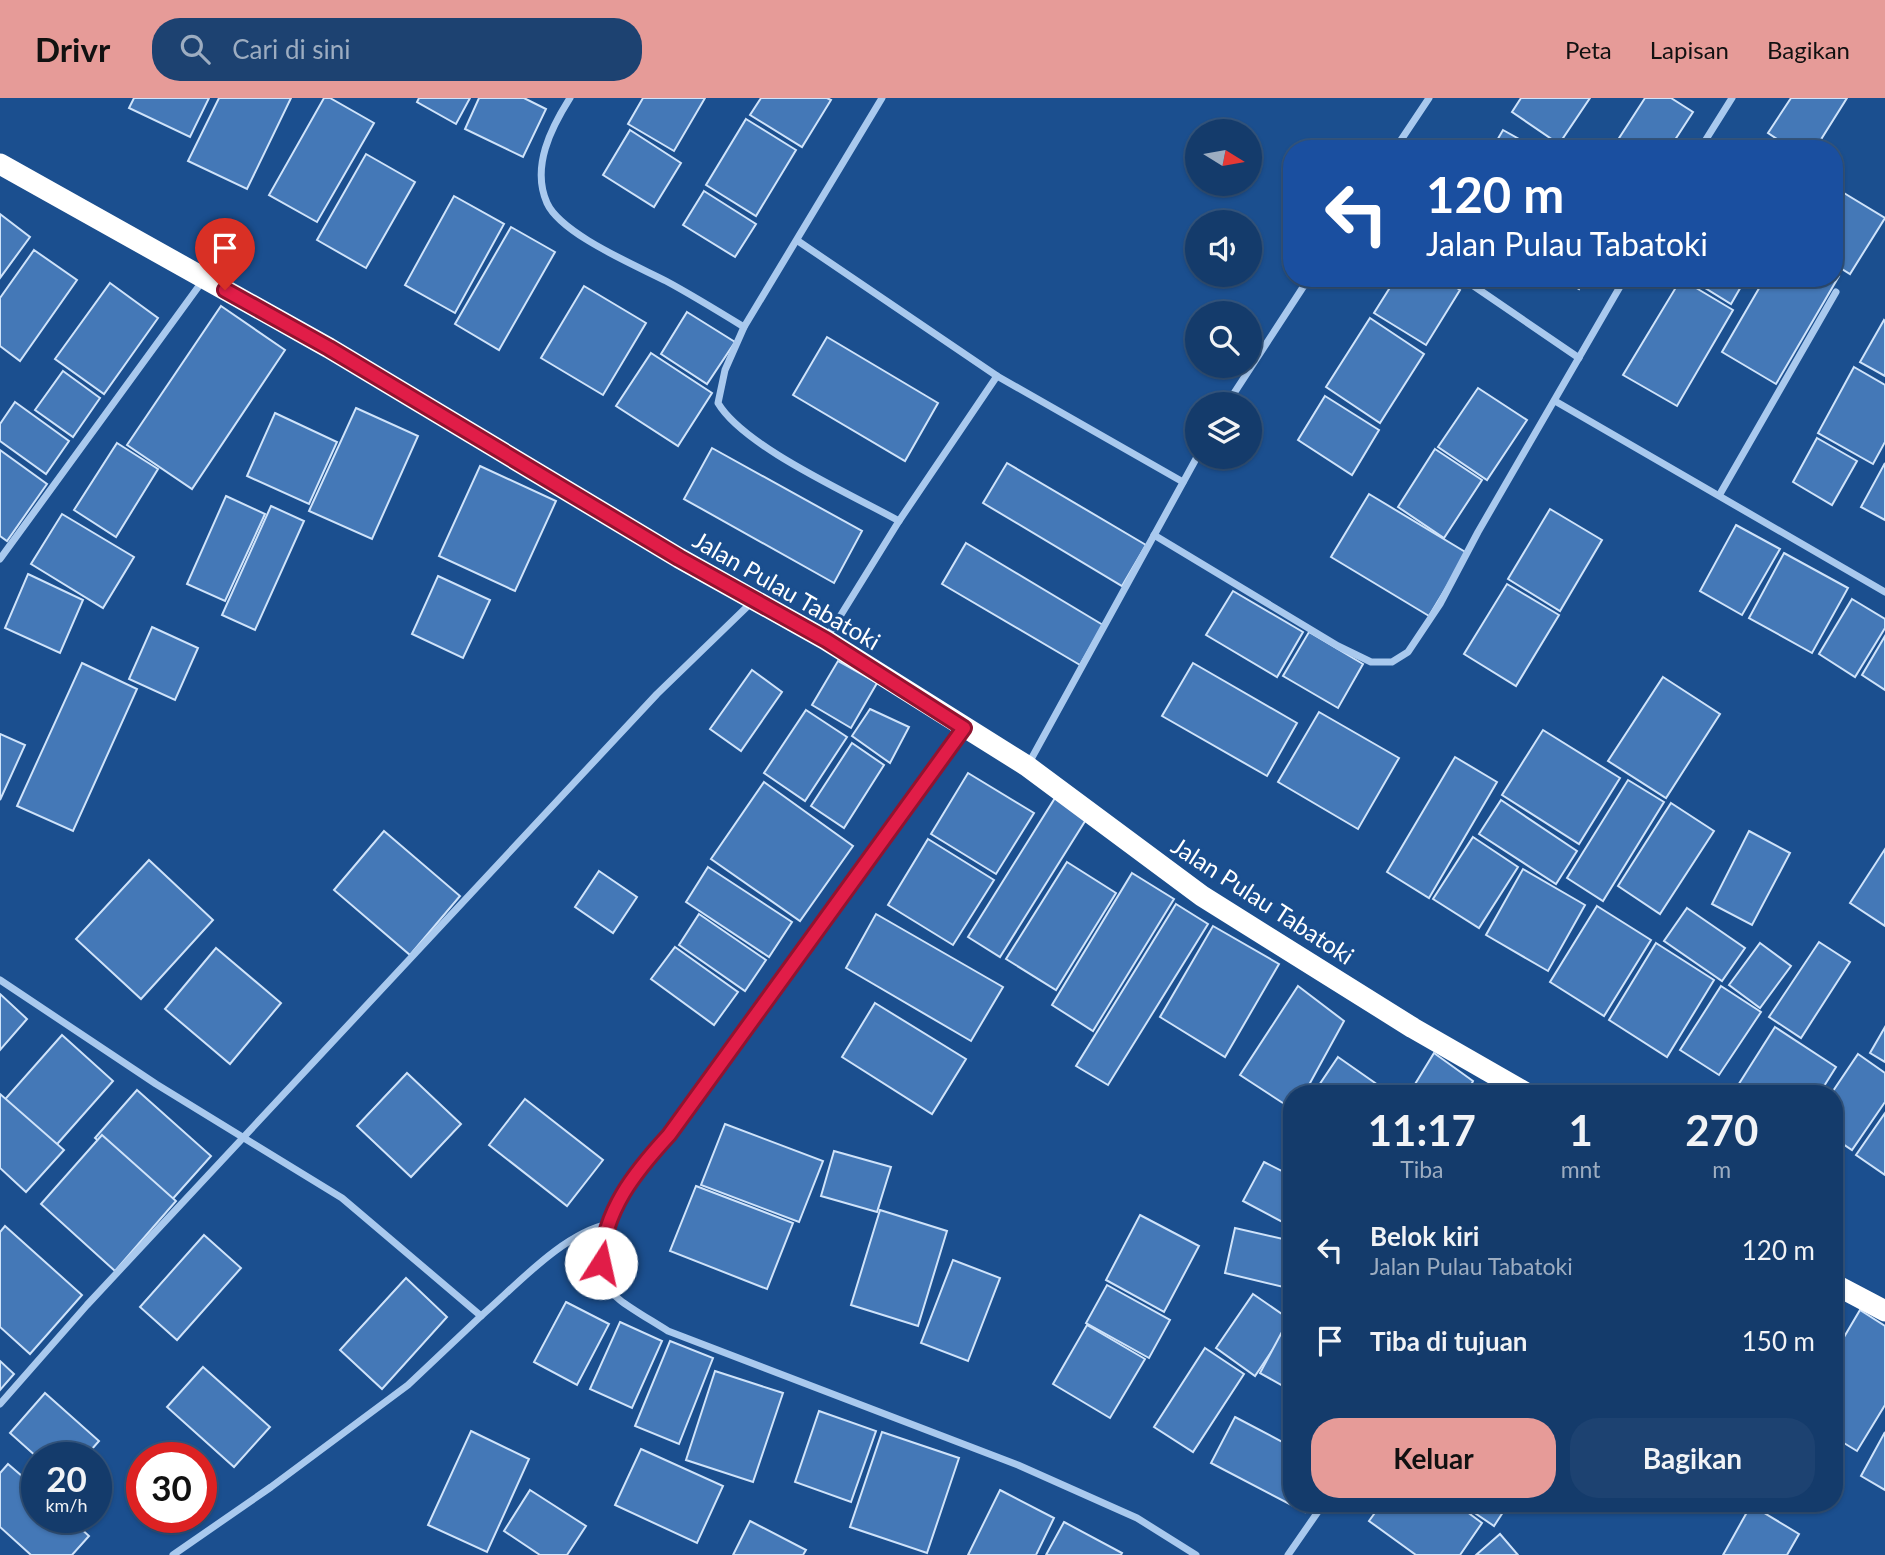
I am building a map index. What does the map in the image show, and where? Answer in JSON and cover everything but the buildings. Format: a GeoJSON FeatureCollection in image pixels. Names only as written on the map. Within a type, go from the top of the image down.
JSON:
{"type":"FeatureCollection","features":[{"type":"Feature","properties":{"kind":"highway","name":"Jalan Pulau Tabatoki"},"geometry":{"type":"LineString","coordinates":[[0,164],[329,348],[754,601],[826,640],[1027,766],[1202,896],[1413,1028],[1512,1085]]}},
{"type":"Feature","properties":{"kind":"highway"},"geometry":{"type":"LineString","coordinates":[[1843,1289],[1885,1311]]}},
{"type":"Feature","properties":{"kind":"street"},"geometry":{"type":"LineString","coordinates":[[570,98],[545,147],[540,172],[546,202],[554,213],[583,237],[744,327]]}},
{"type":"Feature","properties":{"kind":"street"},"geometry":{"type":"LineString","coordinates":[[882,98],[744,327],[720,385],[718,403],[727,419],[781,455],[899,521]]}},
{"type":"Feature","properties":{"kind":"street"},"geometry":{"type":"LineString","coordinates":[[1401,140],[1429,98]]}},
{"type":"Feature","properties":{"kind":"street"},"geometry":{"type":"LineString","coordinates":[[1706,140],[1732,98]]}},
{"type":"Feature","properties":{"kind":"street"},"geometry":{"type":"LineString","coordinates":[[798,241],[998,376],[1183,482]]}},
{"type":"Feature","properties":{"kind":"street"},"geometry":{"type":"LineString","coordinates":[[0,559],[204,279]]}},
{"type":"Feature","properties":{"kind":"street"},"geometry":{"type":"LineString","coordinates":[[1235,392],[1303,287]]}},
{"type":"Feature","properties":{"kind":"street"},"geometry":{"type":"LineString","coordinates":[[1475,287],[1579,358]]}},
{"type":"Feature","properties":{"kind":"street"},"geometry":{"type":"LineString","coordinates":[[1154,535],[1338,646],[1371,662],[1392,662],[1408,652],[1440,604],[1620,287]]}},
{"type":"Feature","properties":{"kind":"street"},"geometry":{"type":"LineString","coordinates":[[1720,494],[1836,292]]}},
{"type":"Feature","properties":{"kind":"street"},"geometry":{"type":"LineString","coordinates":[[826,640],[899,521],[998,376]]}},
{"type":"Feature","properties":{"kind":"street"},"geometry":{"type":"LineString","coordinates":[[1555,401],[1720,494],[1885,592]]}},
{"type":"Feature","properties":{"kind":"street"},"geometry":{"type":"LineString","coordinates":[[1027,766],[1190,469]]}},
{"type":"Feature","properties":{"kind":"street"},"geometry":{"type":"LineString","coordinates":[[0,1404],[87,1305],[657,694],[754,601]]}},
{"type":"Feature","properties":{"kind":"street"},"geometry":{"type":"LineString","coordinates":[[964,728],[669,1135],[642,1164],[612,1210],[602,1248],[601,1278],[616,1299],[668,1331],[1018,1465],[1137,1518],[1196,1555]]}},
{"type":"Feature","properties":{"kind":"street"},"geometry":{"type":"LineString","coordinates":[[0,980],[156,1084],[245,1136],[342,1198],[481,1316]]}},
{"type":"Feature","properties":{"kind":"street"},"geometry":{"type":"LineString","coordinates":[[173,1555],[271,1488],[408,1385],[481,1316],[559,1249],[585,1231],[609,1224]]}},
{"type":"Feature","properties":{"kind":"street"},"geometry":{"type":"LineString","coordinates":[[1288,1555],[1318,1512]]}},
{"type":"Feature","properties":{"kind":"route"},"geometry":{"type":"LineString","coordinates":[[225,290],[329,348],[679,558],[826,640],[964,728],[669,1135],[642,1164],[612,1210],[601,1263]]}}]}
